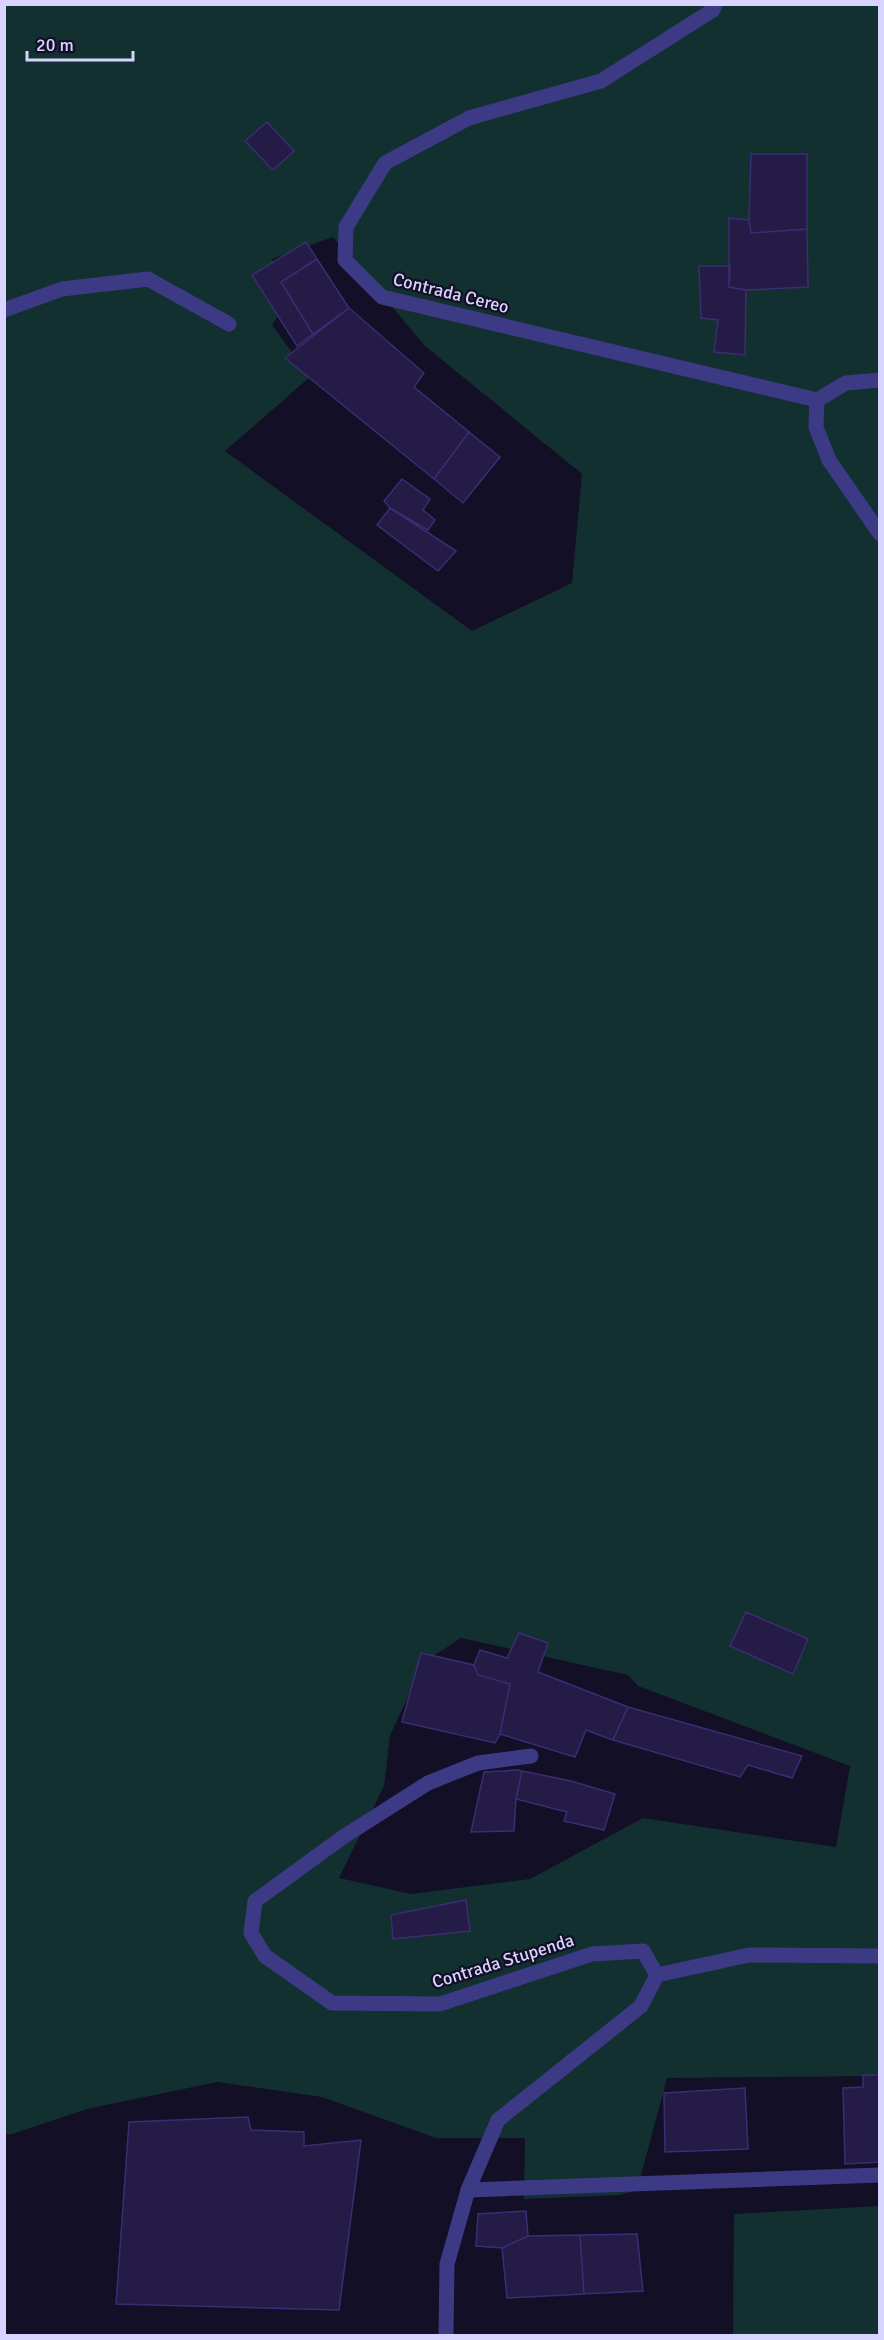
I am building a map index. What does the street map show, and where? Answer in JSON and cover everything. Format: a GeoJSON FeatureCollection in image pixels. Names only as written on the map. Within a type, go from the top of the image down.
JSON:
{"type":"FeatureCollection","features":[{"type":"Feature","properties":{"kind":"street","name":"Contrada Cereo"},"geometry":{"type":"LineString","coordinates":[[715,4],[713,10],[601,81],[469,118],[386,163],[346,227],[345,260],[382,297],[818,400]]}},
{"type":"Feature","properties":{"kind":"street"},"geometry":{"type":"LineString","coordinates":[[4,310],[62,289],[148,279],[229,324]]}},
{"type":"Feature","properties":{"kind":"street"},"geometry":{"type":"LineString","coordinates":[[879,380],[846,382],[818,400],[816,427],[830,460],[879,534]]}},
{"type":"Feature","properties":{"kind":"street","name":"Contrada Stupenda"},"geometry":{"type":"LineString","coordinates":[[531,1756],[478,1763],[428,1783],[343,1837],[255,1900],[251,1933],[265,1956],[332,2003],[440,2004],[592,1954],[643,1951],[657,1975]]}},
{"type":"Feature","properties":{"kind":"street"},"geometry":{"type":"LineString","coordinates":[[446,2336],[447,2264],[468,2190],[498,2120],[641,2006],[657,1975],[749,1955],[879,1956]]}},
{"type":"Feature","properties":{"kind":"street"},"geometry":{"type":"LineString","coordinates":[[468,2190],[879,2175]]}},
{"type":"Feature","properties":{"kind":"green space"},"geometry":{"type":"Polygon","coordinates":[[[5,5],[879,5],[879,2076],[667,2078],[637,2190],[620,2195],[524,2199],[525,2138],[436,2138],[322,2097],[217,2082],[87,2109],[12,2134],[5,2134],[5,5]],[[333,237],[272,259],[291,297],[272,325],[310,377],[225,451],[472,631],[572,583],[582,474],[425,346],[333,237]],[[461,1638],[423,1663],[390,1736],[384,1786],[339,1878],[411,1894],[530,1879],[643,1818],[836,1847],[850,1766],[638,1686],[628,1675],[461,1638]]]}},
{"type":"Feature","properties":{"kind":"green space"},"geometry":{"type":"Polygon","coordinates":[[[879,2206],[879,2335],[733,2335],[734,2214],[879,2206]]]}},
{"type":"Feature","properties":{"kind":"building"},"geometry":{"type":"Polygon","coordinates":[[[267,122],[294,151],[273,170],[245,141],[267,122]]]}},
{"type":"Feature","properties":{"kind":"building"},"geometry":{"type":"Polygon","coordinates":[[[751,154],[807,154],[807,229],[751,233],[749,220],[751,154]]]}},
{"type":"Feature","properties":{"kind":"building"},"geometry":{"type":"Polygon","coordinates":[[[729,218],[749,220],[751,233],[807,229],[808,287],[746,290],[729,287],[729,218]]]}},
{"type":"Feature","properties":{"kind":"building"},"geometry":{"type":"Polygon","coordinates":[[[306,242],[317,259],[281,282],[313,334],[297,346],[252,275],[306,242]]]}},
{"type":"Feature","properties":{"kind":"building"},"geometry":{"type":"Polygon","coordinates":[[[317,259],[349,308],[313,334],[281,282],[317,259]]]}},
{"type":"Feature","properties":{"kind":"building"},"geometry":{"type":"Polygon","coordinates":[[[699,266],[730,266],[729,287],[746,290],[745,355],[714,352],[718,320],[701,318],[699,266]]]}},
{"type":"Feature","properties":{"kind":"building"},"geometry":{"type":"Polygon","coordinates":[[[349,308],[424,373],[414,387],[469,432],[434,479],[285,358],[349,308]]]}},
{"type":"Feature","properties":{"kind":"building"},"geometry":{"type":"Polygon","coordinates":[[[469,432],[500,457],[463,503],[434,479],[469,432]]]}},
{"type":"Feature","properties":{"kind":"building"},"geometry":{"type":"Polygon","coordinates":[[[402,479],[430,499],[423,510],[435,520],[428,530],[390,508],[384,501],[402,479]]]}},
{"type":"Feature","properties":{"kind":"building"},"geometry":{"type":"Polygon","coordinates":[[[390,508],[456,551],[438,571],[377,525],[390,508]]]}},
{"type":"Feature","properties":{"kind":"building"},"geometry":{"type":"Polygon","coordinates":[[[746,1612],[808,1639],[793,1674],[730,1646],[746,1612]]]}},
{"type":"Feature","properties":{"kind":"building"},"geometry":{"type":"Polygon","coordinates":[[[519,1633],[548,1643],[538,1672],[628,1707],[613,1740],[586,1730],[575,1757],[500,1734],[510,1684],[478,1675],[474,1665],[480,1650],[507,1658],[519,1633]]]}},
{"type":"Feature","properties":{"kind":"building"},"geometry":{"type":"Polygon","coordinates":[[[421,1653],[474,1665],[478,1675],[510,1684],[500,1734],[495,1743],[402,1722],[421,1653]]]}},
{"type":"Feature","properties":{"kind":"building"},"geometry":{"type":"Polygon","coordinates":[[[628,1707],[802,1756],[792,1778],[748,1765],[740,1777],[613,1740],[628,1707]]]}},
{"type":"Feature","properties":{"kind":"building"},"geometry":{"type":"Polygon","coordinates":[[[522,1771],[516,1799],[514,1831],[471,1832],[484,1772],[522,1771]]]}},
{"type":"Feature","properties":{"kind":"building"},"geometry":{"type":"Polygon","coordinates":[[[522,1771],[571,1781],[615,1794],[604,1830],[564,1821],[567,1812],[516,1799],[522,1771]]]}},
{"type":"Feature","properties":{"kind":"building"},"geometry":{"type":"Polygon","coordinates":[[[466,1900],[470,1931],[393,1939],[391,1915],[466,1900]]]}},
{"type":"Feature","properties":{"kind":"building"},"geometry":{"type":"Polygon","coordinates":[[[863,2075],[880,2075],[880,2162],[845,2164],[843,2088],[863,2087],[863,2075]]]}},
{"type":"Feature","properties":{"kind":"building"},"geometry":{"type":"Polygon","coordinates":[[[745,2088],[748,2149],[665,2152],[664,2093],[745,2088]]]}},
{"type":"Feature","properties":{"kind":"building"},"geometry":{"type":"Polygon","coordinates":[[[248,2117],[251,2130],[304,2132],[304,2146],[361,2140],[339,2310],[116,2304],[129,2122],[248,2117]]]}},
{"type":"Feature","properties":{"kind":"building"},"geometry":{"type":"Polygon","coordinates":[[[526,2211],[528,2236],[502,2248],[476,2246],[478,2214],[526,2211]]]}},
{"type":"Feature","properties":{"kind":"building"},"geometry":{"type":"Polygon","coordinates":[[[637,2234],[643,2291],[584,2294],[580,2235],[637,2234]]]}},
{"type":"Feature","properties":{"kind":"building"},"geometry":{"type":"Polygon","coordinates":[[[580,2235],[584,2294],[507,2298],[502,2248],[528,2236],[580,2235]]]}}]}
